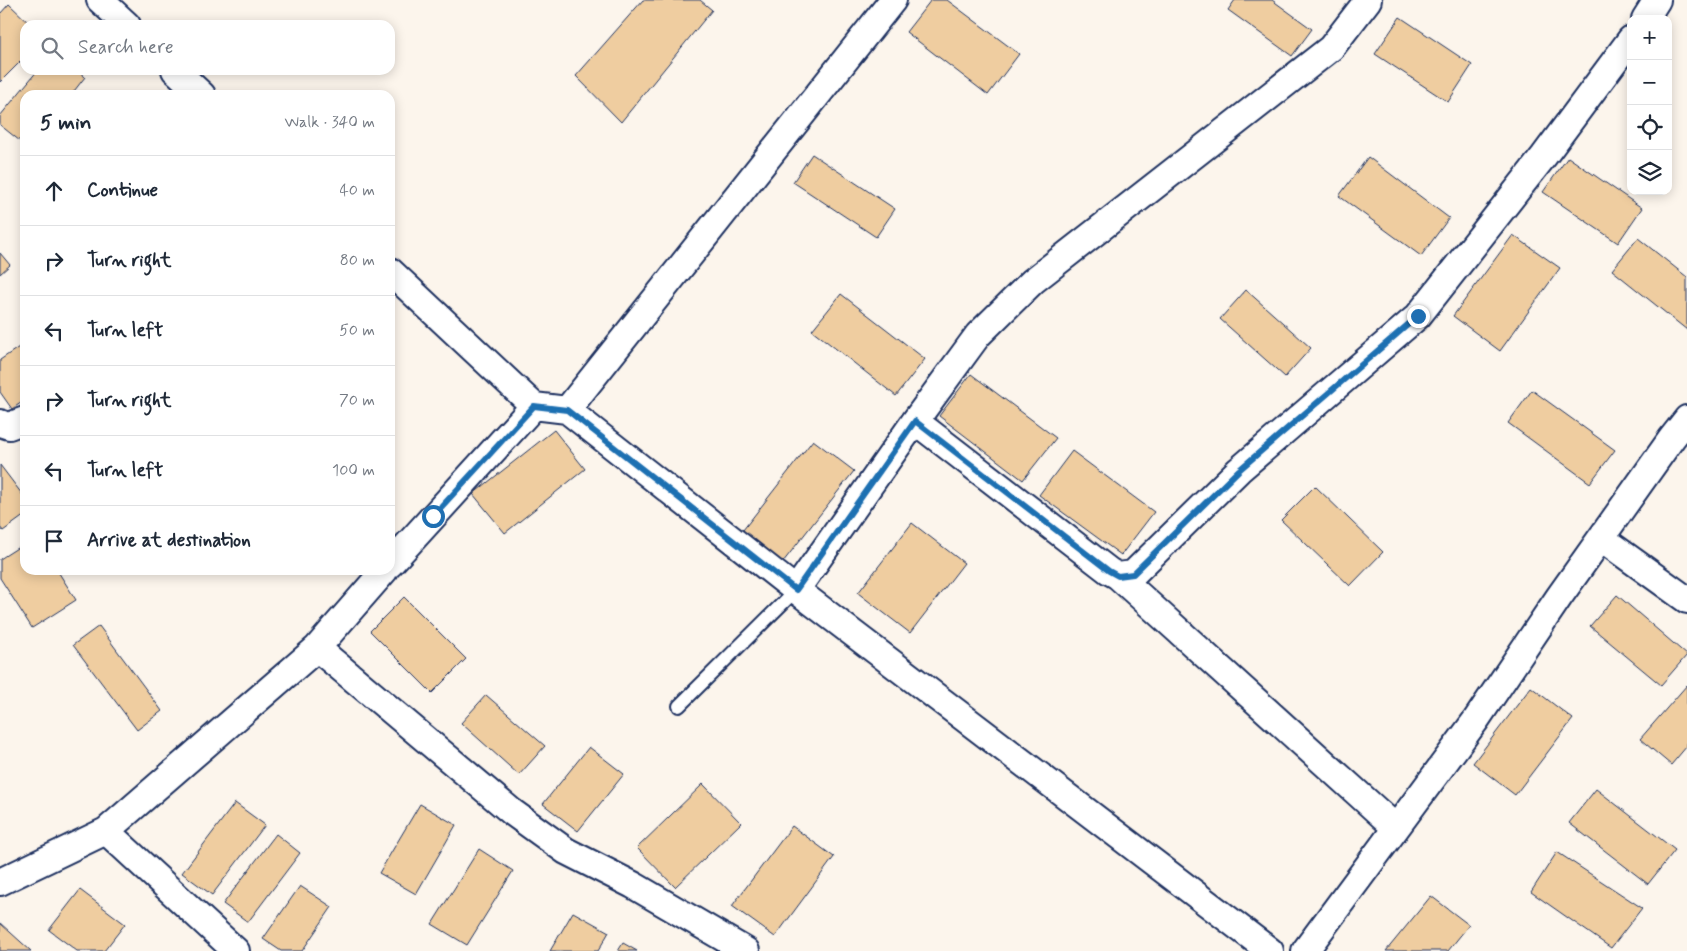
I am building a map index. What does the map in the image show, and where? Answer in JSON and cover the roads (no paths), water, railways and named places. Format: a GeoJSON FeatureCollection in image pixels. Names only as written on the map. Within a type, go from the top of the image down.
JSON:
{"type":"FeatureCollection","features":[{"type":"Feature","properties":{"kind":"street"},"geometry":{"type":"LineString","coordinates":[[100,0],[122,20]]}},
{"type":"Feature","properties":{"kind":"street"},"geometry":{"type":"LineString","coordinates":[[567,410],[893,0]]}},
{"type":"Feature","properties":{"kind":"street"},"geometry":{"type":"LineString","coordinates":[[796,590],[978,335],[1033,281],[1331,48],[1368,0]]}},
{"type":"Feature","properties":{"kind":"street"},"geometry":{"type":"LineString","coordinates":[[1648,15],[1657,0]]}},
{"type":"Feature","properties":{"kind":"street"},"geometry":{"type":"LineString","coordinates":[[1118,576],[1133,574],[1239,470],[1418,316],[1544,156],[1627,44]]}},
{"type":"Feature","properties":{"kind":"street"},"geometry":{"type":"LineString","coordinates":[[180,75],[197,90]]}},
{"type":"Feature","properties":{"kind":"street"},"geometry":{"type":"LineString","coordinates":[[395,275],[534,406],[567,410],[796,590],[1270,951]]}},
{"type":"Feature","properties":{"kind":"street"},"geometry":{"type":"LineString","coordinates":[[395,559],[534,406]]}},
{"type":"Feature","properties":{"kind":"street"},"geometry":{"type":"LineString","coordinates":[[1305,951],[1476,720],[1601,538],[1672,438],[1687,420]]}},
{"type":"Feature","properties":{"kind":"street"},"geometry":{"type":"LineString","coordinates":[[915,421],[1101,565],[1118,576],[1396,828]]}},
{"type":"Feature","properties":{"kind":"street"},"geometry":{"type":"LineString","coordinates":[[0,423],[9,426],[20,422]]}},
{"type":"Feature","properties":{"kind":"street"},"geometry":{"type":"LineString","coordinates":[[1601,538],[1687,600]]}},
{"type":"Feature","properties":{"kind":"street"},"geometry":{"type":"LineString","coordinates":[[0,882],[106,831],[317,648],[381,575]]}},
{"type":"Feature","properties":{"kind":"street"},"geometry":{"type":"LineString","coordinates":[[317,648],[512,812],[566,851],[633,885],[746,951]]}},
{"type":"Feature","properties":{"kind":"street"},"geometry":{"type":"LineString","coordinates":[[106,831],[236,951]]}},
{"type":"Feature","properties":{"kind":"lane"},"geometry":{"type":"LineString","coordinates":[[679,706],[796,590]]}}]}
